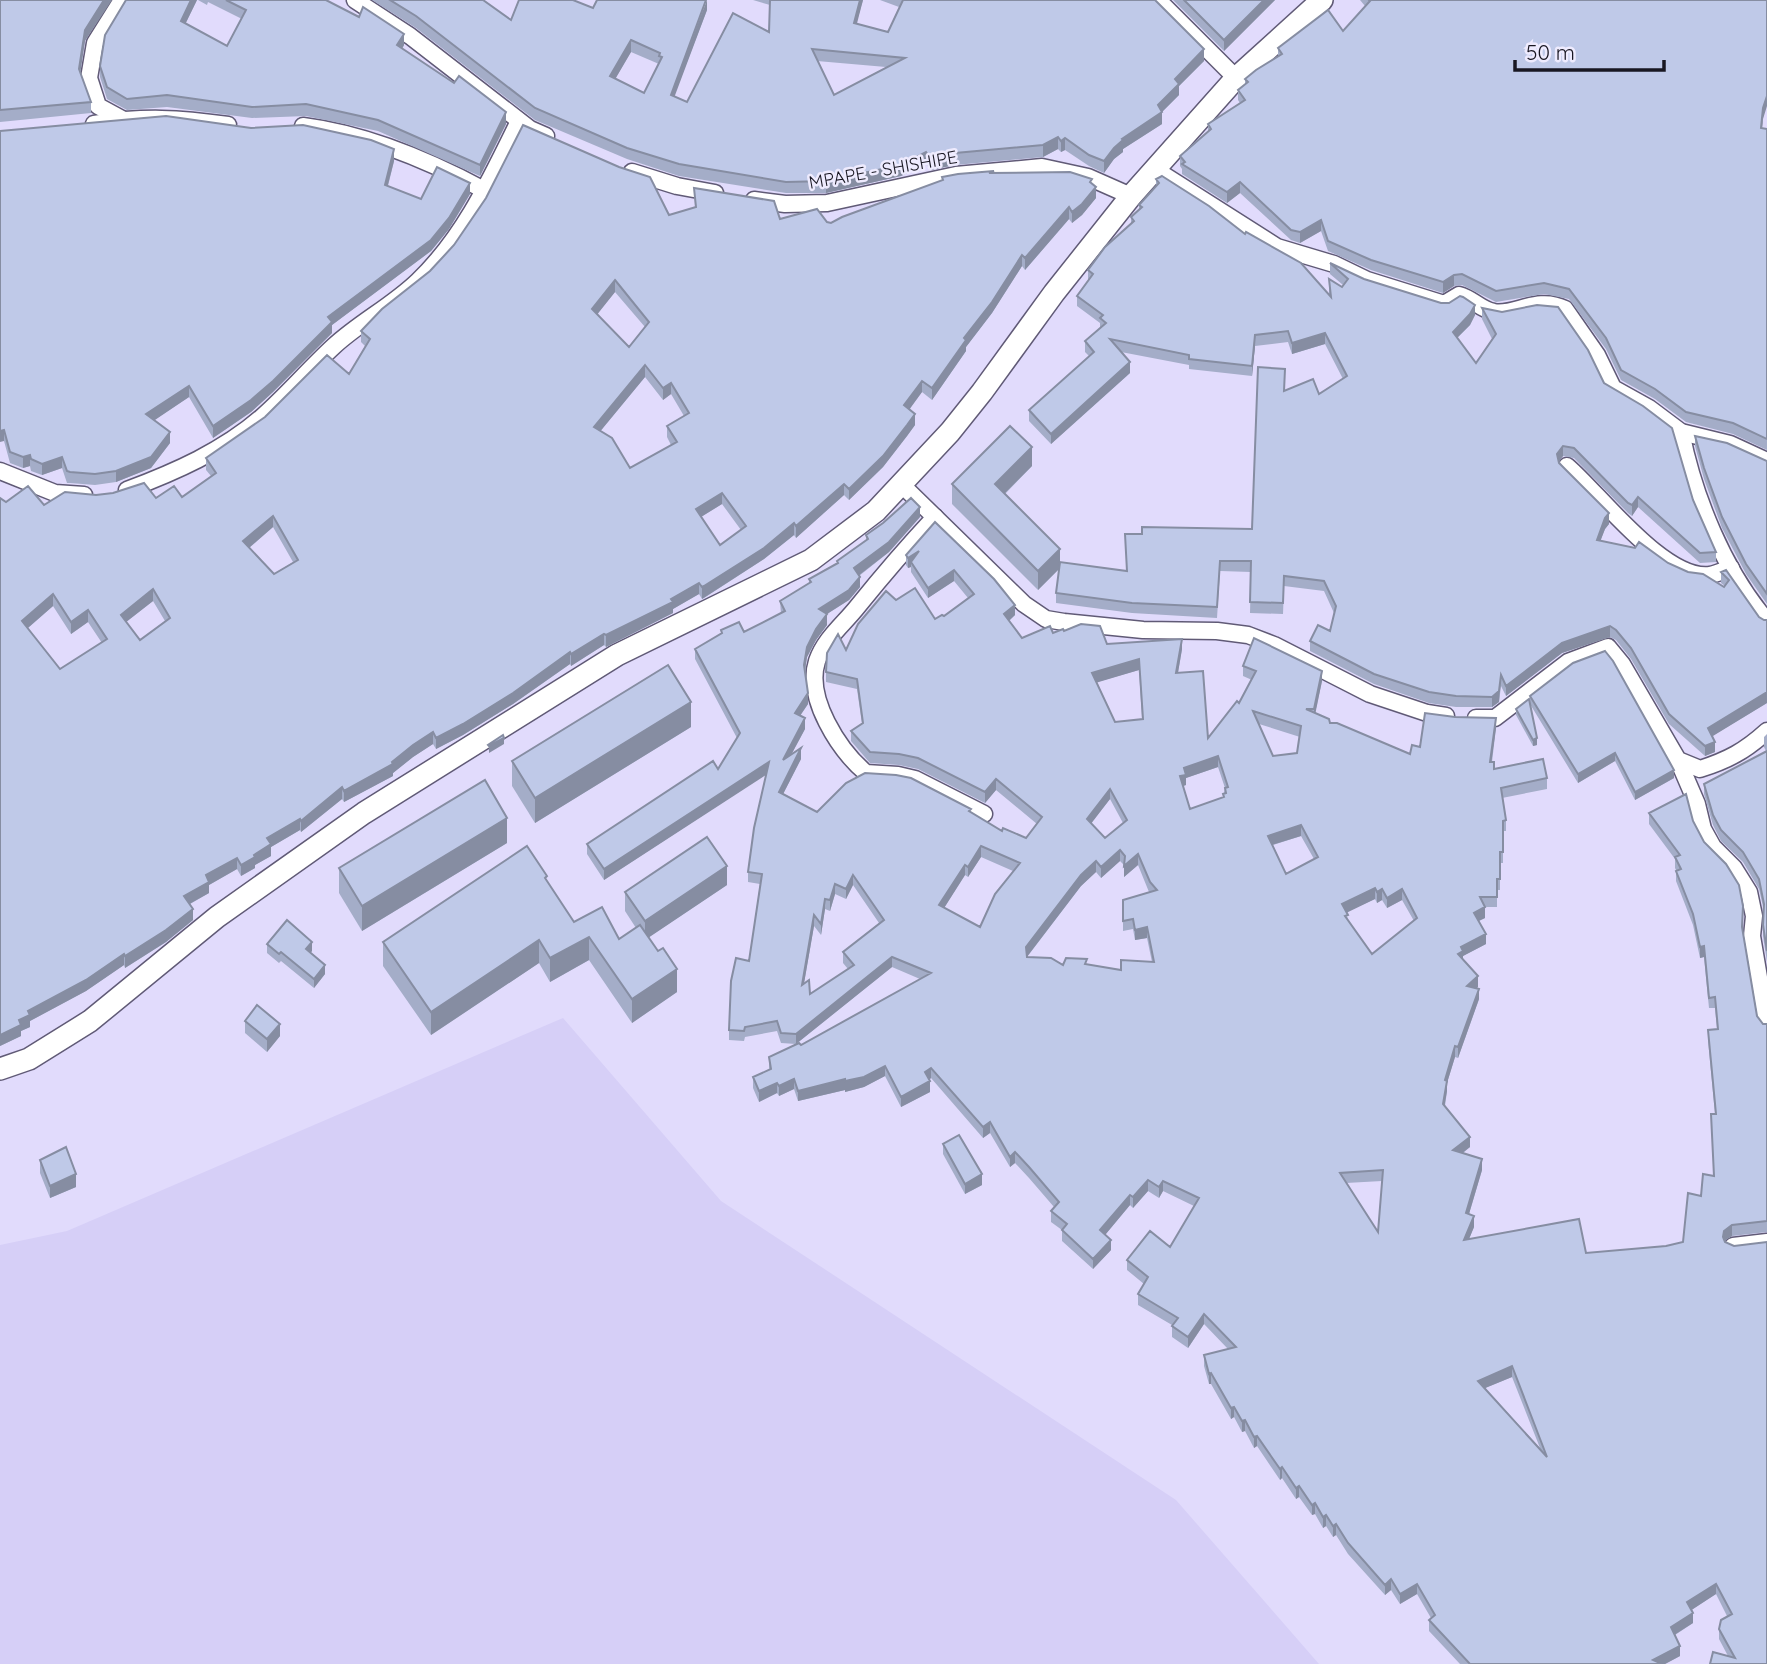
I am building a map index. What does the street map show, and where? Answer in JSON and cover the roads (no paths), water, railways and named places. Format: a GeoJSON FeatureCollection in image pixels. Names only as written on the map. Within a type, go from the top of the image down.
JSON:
{"type":"FeatureCollection","features":[{"type":"Feature","properties":{"kind":"street"},"geometry":{"type":"LineString","coordinates":[[122,0],[95,43],[89,78],[97,106],[122,120]]}},
{"type":"Feature","properties":{"kind":"street"},"geometry":{"type":"LineString","coordinates":[[355,0],[410,36],[530,129],[565,145]]}},
{"type":"Feature","properties":{"kind":"street"},"geometry":{"type":"LineString","coordinates":[[1158,0],[1236,78]]}},
{"type":"Feature","properties":{"kind":"street"},"geometry":{"type":"LineString","coordinates":[[0,1069],[29,1059],[90,1021],[217,918],[365,813],[617,655],[811,560],[876,511],[982,393],[1054,293],[1131,196],[1236,78],[1322,0]]}},
{"type":"Feature","properties":{"kind":"street"},"geometry":{"type":"LineString","coordinates":[[78,126],[122,120],[177,118],[242,127]]}},
{"type":"Feature","properties":{"kind":"street"},"geometry":{"type":"LineString","coordinates":[[0,471],[55,492],[107,495],[184,467],[229,442],[260,419],[345,336],[416,283],[446,250],[484,191],[519,121]]}},
{"type":"Feature","properties":{"kind":"street"},"geometry":{"type":"LineString","coordinates":[[282,128],[304,126],[374,141],[456,175],[484,191]]}},
{"type":"Feature","properties":{"kind":"street","name":"MPAPE - SHISHIPE"},"geometry":{"type":"LineString","coordinates":[[612,164],[677,186],[785,204],[827,203],[956,175],[1042,167],[1088,177],[1131,196]]}},
{"type":"Feature","properties":{"kind":"street"},"geometry":{"type":"LineString","coordinates":[[1156,170],[1277,247],[1334,264],[1376,283],[1444,304],[1459,295],[1466,296],[1491,312],[1500,313],[1535,304],[1559,306],[1565,309],[1597,355],[1613,388],[1649,408],[1681,432],[1730,444],[1767,461]]}},
{"type":"Feature","properties":{"kind":"street"},"geometry":{"type":"LineString","coordinates":[[1681,432],[1689,470],[1731,568],[1747,598],[1767,621]]}},
{"type":"Feature","properties":{"kind":"street"},"geometry":{"type":"LineString","coordinates":[[1567,466],[1625,526],[1677,566],[1709,575],[1731,568]]}},
{"type":"Feature","properties":{"kind":"street"},"geometry":{"type":"LineString","coordinates":[[902,485],[1024,604],[1046,619],[1143,630],[1217,631],[1248,635],[1274,645],[1370,694],[1427,713],[1495,718],[1568,662],[1608,647],[1622,664],[1678,760],[1697,804],[1703,829],[1713,847],[1734,868],[1749,892],[1754,916],[1753,946],[1767,1025]]}},
{"type":"Feature","properties":{"kind":"street"},"geometry":{"type":"LineString","coordinates":[[935,517],[899,554],[856,609],[841,623],[827,644],[817,661],[814,680],[816,700],[836,737],[866,773],[915,779],[984,814]]}},
{"type":"Feature","properties":{"kind":"street"},"geometry":{"type":"LineString","coordinates":[[1678,760],[1700,769],[1725,761],[1746,750],[1767,731]]}},
{"type":"Feature","properties":{"kind":"street"},"geometry":{"type":"LineString","coordinates":[[1733,1246],[1767,1242]]}}]}
